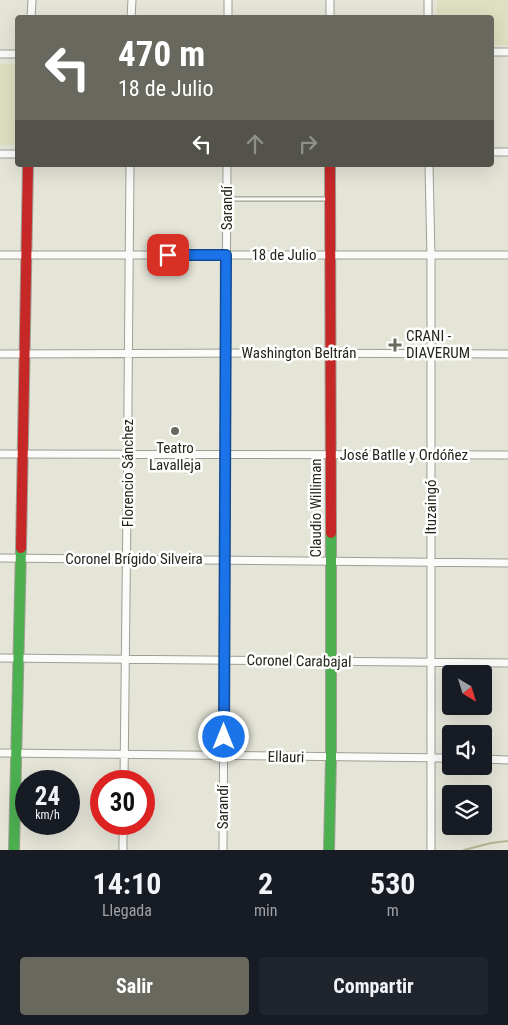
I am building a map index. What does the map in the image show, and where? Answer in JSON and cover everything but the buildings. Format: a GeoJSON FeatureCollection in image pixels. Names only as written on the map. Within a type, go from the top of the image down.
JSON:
{"type":"FeatureCollection","features":[{"type":"Feature","properties":{"kind":"street"},"geometry":{"type":"LineString","coordinates":[[31,15],[32,0]]}},
{"type":"Feature","properties":{"kind":"street"},"geometry":{"type":"LineString","coordinates":[[132,0],[132,15]]}},
{"type":"Feature","properties":{"kind":"street"},"geometry":{"type":"LineString","coordinates":[[228,0],[228,15]]}},
{"type":"Feature","properties":{"kind":"street"},"geometry":{"type":"LineString","coordinates":[[330,0],[330,15]]}},
{"type":"Feature","properties":{"kind":"street"},"geometry":{"type":"LineString","coordinates":[[428,0],[428,15]]}},
{"type":"Feature","properties":{"kind":"street"},"geometry":{"type":"LineString","coordinates":[[494,52],[508,52]]}},
{"type":"Feature","properties":{"kind":"street"},"geometry":{"type":"LineString","coordinates":[[0,54],[15,54]]}},
{"type":"Feature","properties":{"kind":"street"},"geometry":{"type":"LineString","coordinates":[[494,152],[508,152]]}},
{"type":"Feature","properties":{"kind":"street"},"geometry":{"type":"LineString","coordinates":[[0,154],[15,154]]}},
{"type":"Feature","properties":{"kind":"street"},"geometry":{"type":"LineString","coordinates":[[14,850],[28,167]]}},
{"type":"Feature","properties":{"kind":"street","name":"Florencio Sánchez"},"geometry":{"type":"LineString","coordinates":[[124,770],[130,167]]}},
{"type":"Feature","properties":{"kind":"street","name":"Sarandí"},"geometry":{"type":"LineString","coordinates":[[223,850],[227,167]]}},
{"type":"Feature","properties":{"kind":"street","name":"Claudio Williman"},"geometry":{"type":"LineString","coordinates":[[329,850],[331,561],[330,167]]}},
{"type":"Feature","properties":{"kind":"street","name":"Ituzaingó"},"geometry":{"type":"LineString","coordinates":[[429,167],[432,663],[431,850]]}},
{"type":"Feature","properties":{"kind":"street","name":"18 de Julio"},"geometry":{"type":"LineString","coordinates":[[0,255],[508,255]]}},
{"type":"Feature","properties":{"kind":"street","name":"Washington Beltrán"},"geometry":{"type":"LineString","coordinates":[[0,354],[128,352],[508,354]]}},
{"type":"Feature","properties":{"kind":"street","name":"José Batlle y Ordóñez"},"geometry":{"type":"LineString","coordinates":[[0,454],[508,455]]}},
{"type":"Feature","properties":{"kind":"street","name":"Coronel Brígido Silveira"},"geometry":{"type":"LineString","coordinates":[[0,558],[508,563]]}},
{"type":"Feature","properties":{"kind":"street","name":"Coronel Carabajal"},"geometry":{"type":"LineString","coordinates":[[0,658],[508,664]]}},
{"type":"Feature","properties":{"kind":"street","name":"Ellauri"},"geometry":{"type":"LineString","coordinates":[[0,753],[442,758]]}},
{"type":"Feature","properties":{"kind":"street"},"geometry":{"type":"LineString","coordinates":[[492,759],[508,760]]}},
{"type":"Feature","properties":{"kind":"street"},"geometry":{"type":"LineString","coordinates":[[123,835],[123,850]]}},
{"type":"Feature","properties":{"kind":"lane"},"geometry":{"type":"LineString","coordinates":[[227,199],[330,199]]}},
{"type":"Feature","properties":{"kind":"green space"},"geometry":{"type":"Polygon","coordinates":[[[437,0],[508,0],[508,45],[494,45],[494,15],[437,15],[437,0]]]}},
{"type":"Feature","properties":{"kind":"green space"},"geometry":{"type":"Polygon","coordinates":[[[0,64],[15,65],[15,145],[0,145],[0,64]]]}},
{"type":"Feature","properties":{"kind":"waterway"},"geometry":{"type":"LineString","coordinates":[[464,850],[508,841]]}},
{"type":"Feature","properties":{"kind":"traffic: fast"},"geometry":{"type":"LineString","coordinates":[[329,850],[331,533]]}},
{"type":"Feature","properties":{"kind":"traffic: fast"},"geometry":{"type":"LineString","coordinates":[[14,850],[21,548]]}},
{"type":"Feature","properties":{"kind":"traffic: jam"},"geometry":{"type":"LineString","coordinates":[[21,548],[28,167]]}},
{"type":"Feature","properties":{"kind":"traffic: jam"},"geometry":{"type":"LineString","coordinates":[[330,167],[331,533]]}},
{"type":"Feature","properties":{"kind":"place","name":"CRANI - DIAVERUM"},"geometry":{"type":"Point","coordinates":[395,345]}},
{"type":"Feature","properties":{"kind":"place","name":"Teatro Lavalleja"},"geometry":{"type":"Point","coordinates":[175,431]}},
{"type":"Feature","properties":{"kind":"route"},"geometry":{"type":"LineString","coordinates":[[168,255],[226,255],[224,737]]}}]}
